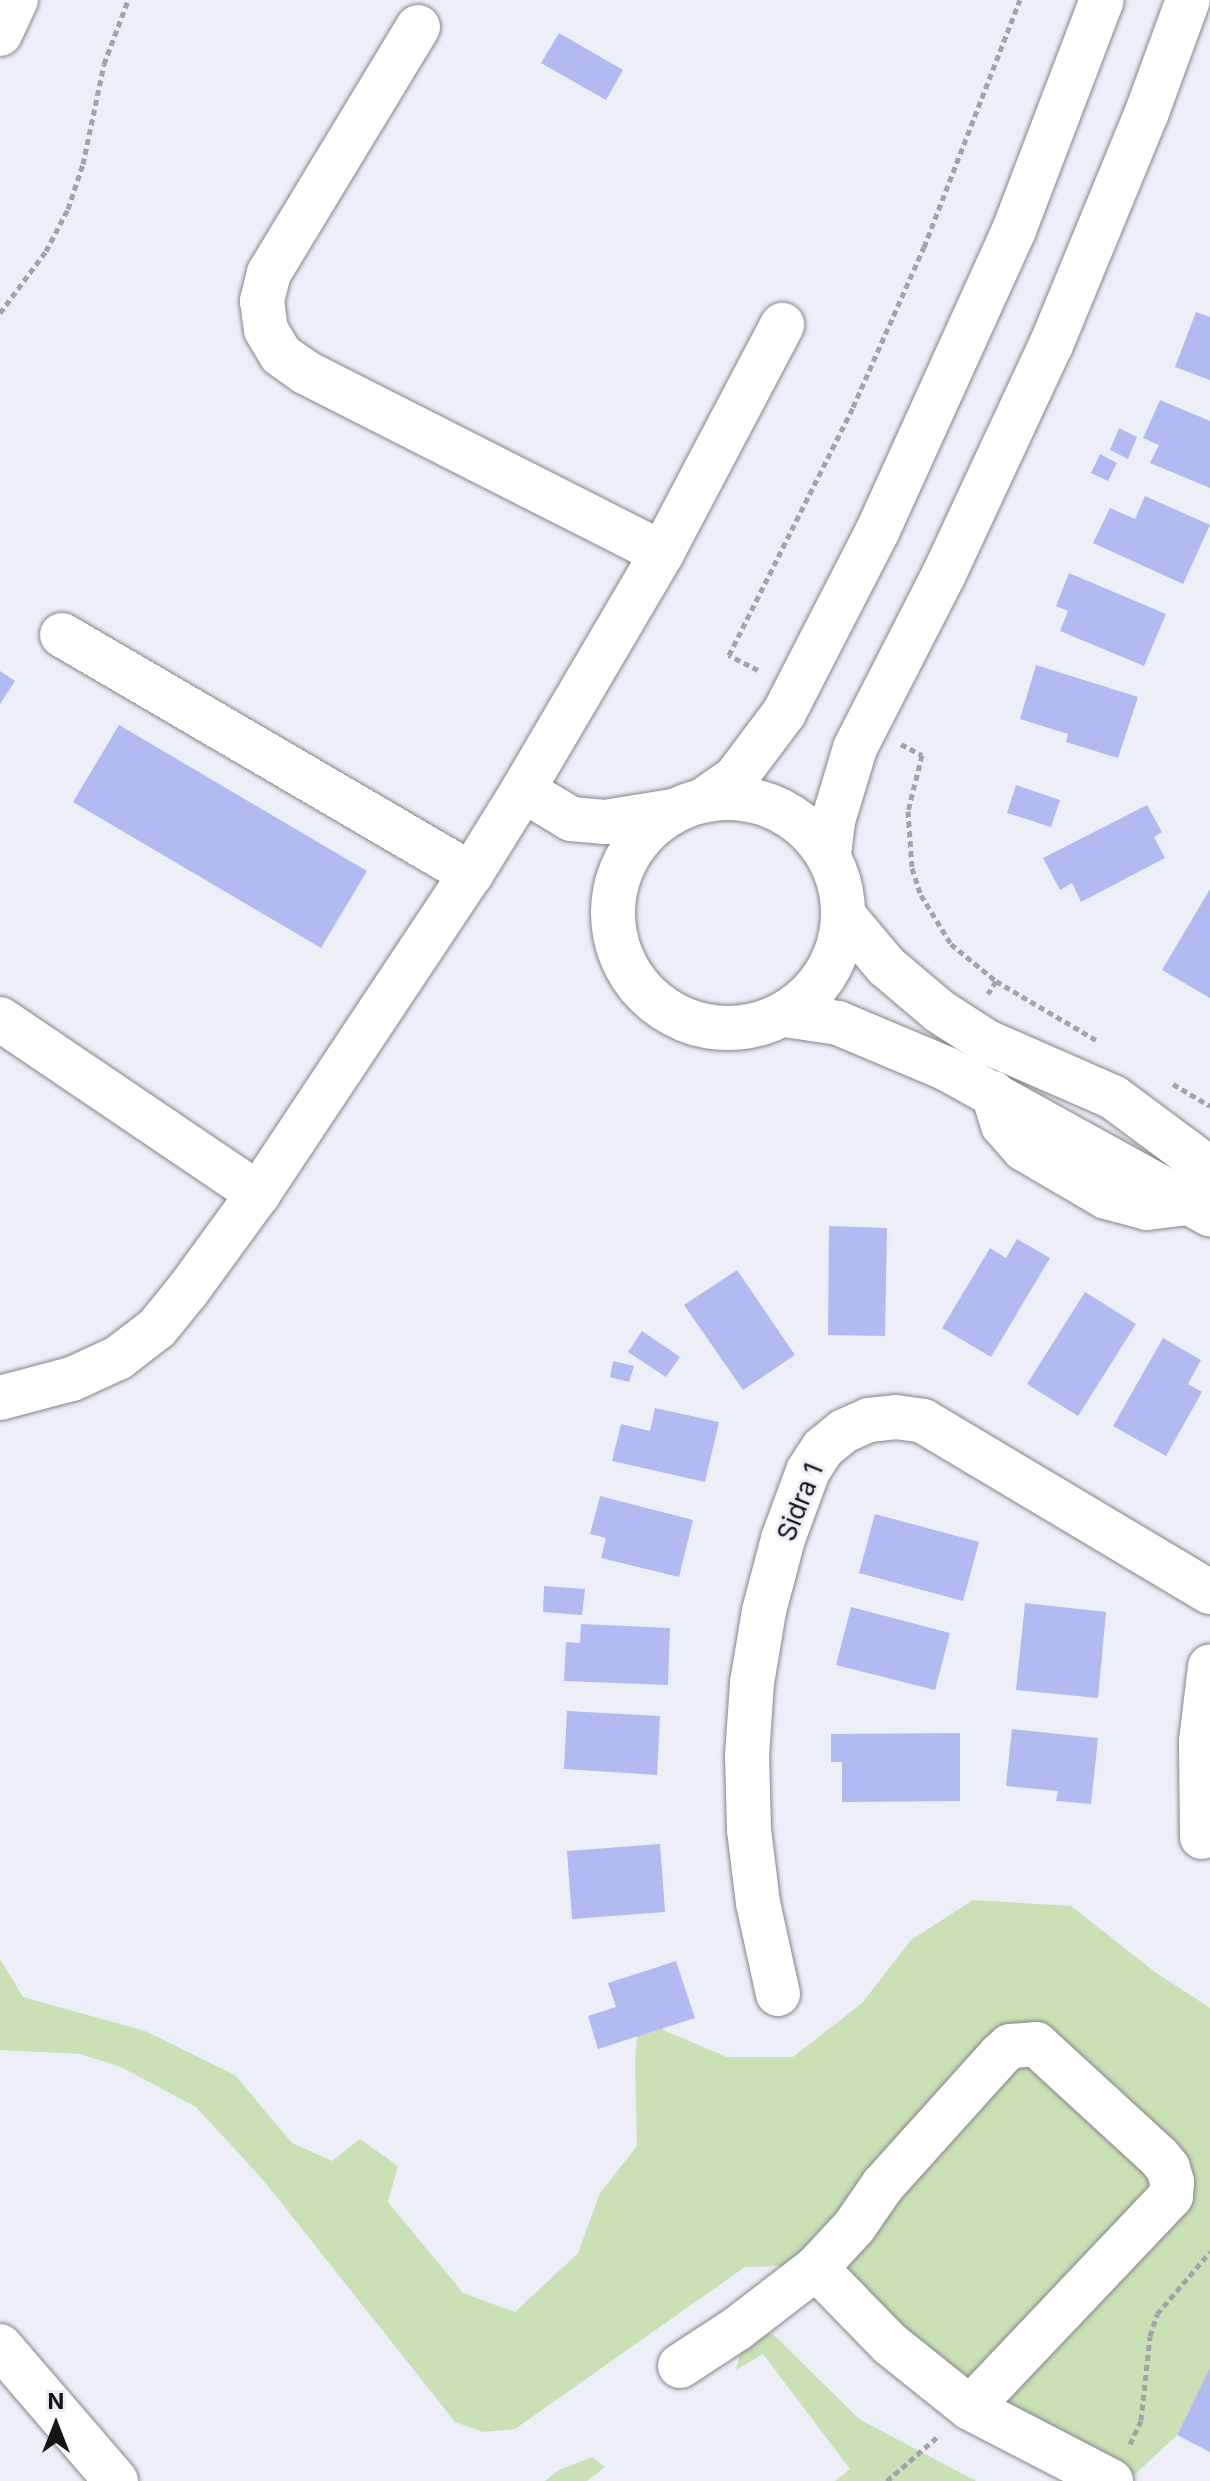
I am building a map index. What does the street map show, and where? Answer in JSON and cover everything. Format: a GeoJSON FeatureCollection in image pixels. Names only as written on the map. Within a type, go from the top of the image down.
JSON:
{"type":"FeatureCollection","features":[{"type":"Feature","properties":{"kind":"street"},"geometry":{"type":"LineString","coordinates":[[0,34],[16,0]]}},
{"type":"Feature","properties":{"kind":"street"},"geometry":{"type":"LineString","coordinates":[[612,924],[614,890],[626,858],[646,831],[736,777],[784,713],[878,530],[1014,230],[1102,0]]}},
{"type":"Feature","properties":{"kind":"street"},"geometry":{"type":"LineString","coordinates":[[829,854],[833,821],[855,748],[944,574],[1051,345],[1147,112],[1188,0]]}},
{"type":"Feature","properties":{"kind":"street"},"geometry":{"type":"LineString","coordinates":[[418,27],[269,273],[262,301],[266,330],[281,355],[305,372],[662,553]]}},
{"type":"Feature","properties":{"kind":"street"},"geometry":{"type":"LineString","coordinates":[[0,1398],[84,1374],[118,1358],[157,1328],[258,1194],[471,874],[523,790],[662,553],[782,325]]}},
{"type":"Feature","properties":{"kind":"street"},"geometry":{"type":"LineString","coordinates":[[62,635],[471,874]]}},
{"type":"Feature","properties":{"kind":"street"},"geometry":{"type":"LineString","coordinates":[[523,790],[571,819],[605,822],[741,798],[776,807],[807,826],[829,854],[842,885],[845,917],[837,956],[816,990],[785,1015],[749,1027],[711,1028],[674,1015],[644,992],[622,961],[603,888],[571,819]]}},
{"type":"Feature","properties":{"kind":"street"},"geometry":{"type":"LineString","coordinates":[[845,917],[886,966],[939,1011],[987,1042],[1113,1097],[1203,1195]]}},
{"type":"Feature","properties":{"kind":"street"},"geometry":{"type":"LineString","coordinates":[[785,1015],[838,1023],[891,1043],[1203,1195]]}},
{"type":"Feature","properties":{"kind":"street"},"geometry":{"type":"LineString","coordinates":[[0,1019],[258,1194]]}},
{"type":"Feature","properties":{"kind":"street","name":"Sidra 1"},"geometry":{"type":"LineString","coordinates":[[778,1994],[758,1903],[749,1830],[747,1756],[752,1683],[764,1611],[783,1539],[808,1471],[823,1448],[844,1431],[869,1420],[896,1417],[923,1421],[1210,1592]]}},
{"type":"Feature","properties":{"kind":"street"},"geometry":{"type":"LineString","coordinates":[[1202,1837],[1201,1741],[1210,1667]]}},
{"type":"Feature","properties":{"kind":"street"},"geometry":{"type":"LineString","coordinates":[[680,2366],[738,2328],[816,2268],[854,2227],[883,2185],[1010,2046],[1023,2042],[1048,2052],[1159,2157],[1172,2182],[1171,2196],[970,2408]]}},
{"type":"Feature","properties":{"kind":"street"},"geometry":{"type":"LineString","coordinates":[[816,2268],[890,2344],[970,2408],[1107,2479]]}},
{"type":"Feature","properties":{"kind":"street"},"geometry":{"type":"LineString","coordinates":[[0,2346],[116,2481]]}},
{"type":"Feature","properties":{"kind":"path"},"geometry":{"type":"LineString","coordinates":[[0,313],[46,251],[68,209],[83,164],[104,64],[128,0]]}},
{"type":"Feature","properties":{"kind":"path"},"geometry":{"type":"LineString","coordinates":[[1107,2479],[1125,2453],[1141,2420],[1150,2336],[1157,2314],[1210,2252]]}},
{"type":"Feature","properties":{"kind":"green space"},"geometry":{"type":"Polygon","coordinates":[[[973,1900],[1071,1906],[1155,1972],[1210,2008],[1210,2368],[1177,2435],[1128,2481],[779,2266],[745,2267],[515,2429],[483,2432],[455,2422],[264,2181],[196,2107],[121,2067],[80,2054],[0,2050],[0,1959],[23,1997],[145,2031],[235,2075],[292,2143],[332,2161],[360,2139],[398,2166],[388,2202],[463,2293],[515,2312],[578,2253],[600,2193],[637,2146],[635,2061],[641,1992],[650,1984],[663,2030],[727,2057],[793,2057],[862,2003],[911,1940],[973,1900]]]}},
{"type":"Feature","properties":{"kind":"green space"},"geometry":{"type":"Polygon","coordinates":[[[772,2333],[859,2419],[976,2481],[835,2481],[850,2469],[763,2354],[736,2370],[743,2342],[772,2333]]]}},
{"type":"Feature","properties":{"kind":"green space"},"geometry":{"type":"Polygon","coordinates":[[[592,2457],[605,2467],[587,2481],[545,2481],[559,2470],[592,2457]]]}},
{"type":"Feature","properties":{"kind":"building"},"geometry":{"type":"Polygon","coordinates":[[[559,33],[623,70],[606,100],[541,63],[559,33]]]}},
{"type":"Feature","properties":{"kind":"building"},"geometry":{"type":"Polygon","coordinates":[[[1196,312],[1210,317],[1210,380],[1175,367],[1196,312]]]}},
{"type":"Feature","properties":{"kind":"building"},"geometry":{"type":"Polygon","coordinates":[[[1160,400],[1210,421],[1210,488],[1150,463],[1159,445],[1143,438],[1160,400]]]}},
{"type":"Feature","properties":{"kind":"building"},"geometry":{"type":"Polygon","coordinates":[[[1119,428],[1137,437],[1128,459],[1110,450],[1119,428]]]}},
{"type":"Feature","properties":{"kind":"building"},"geometry":{"type":"Polygon","coordinates":[[[1100,454],[1117,463],[1108,481],[1091,473],[1100,454]]]}},
{"type":"Feature","properties":{"kind":"building"},"geometry":{"type":"Polygon","coordinates":[[[1145,496],[1210,525],[1183,584],[1093,543],[1110,508],[1135,519],[1145,496]]]}},
{"type":"Feature","properties":{"kind":"building"},"geometry":{"type":"Polygon","coordinates":[[[1069,573],[1166,614],[1144,666],[1060,631],[1068,611],[1056,606],[1069,573]]]}},
{"type":"Feature","properties":{"kind":"building"},"geometry":{"type":"Polygon","coordinates":[[[1036,665],[1138,697],[1118,758],[1066,742],[1068,734],[1020,719],[1036,665]]]}},
{"type":"Feature","properties":{"kind":"building"},"geometry":{"type":"Polygon","coordinates":[[[0,671],[15,681],[0,704],[0,671]]]}},
{"type":"Feature","properties":{"kind":"building"},"geometry":{"type":"Polygon","coordinates":[[[119,725],[367,871],[321,948],[73,802],[119,725]]]}},
{"type":"Feature","properties":{"kind":"building"},"geometry":{"type":"Polygon","coordinates":[[[1016,785],[1060,800],[1051,827],[1007,813],[1016,785]]]}},
{"type":"Feature","properties":{"kind":"building"},"geometry":{"type":"Polygon","coordinates":[[[1147,805],[1162,832],[1154,837],[1165,858],[1081,902],[1072,883],[1060,890],[1043,858],[1147,805]]]}},
{"type":"Feature","properties":{"kind":"building"},"geometry":{"type":"Polygon","coordinates":[[[1210,889],[1210,998],[1162,970],[1210,889]]]}},
{"type":"Feature","properties":{"kind":"building"},"geometry":{"type":"Polygon","coordinates":[[[829,1226],[887,1228],[885,1336],[828,1335],[829,1226]]]}},
{"type":"Feature","properties":{"kind":"building"},"geometry":{"type":"Polygon","coordinates":[[[1017,1239],[1050,1258],[991,1357],[942,1328],[990,1248],[1006,1258],[1017,1239]]]}},
{"type":"Feature","properties":{"kind":"building"},"geometry":{"type":"Polygon","coordinates":[[[737,1270],[795,1355],[743,1390],[684,1305],[737,1270]]]}},
{"type":"Feature","properties":{"kind":"building"},"geometry":{"type":"Polygon","coordinates":[[[1085,1292],[1136,1324],[1078,1416],[1027,1384],[1085,1292]]]}},
{"type":"Feature","properties":{"kind":"building"},"geometry":{"type":"Polygon","coordinates":[[[642,1331],[680,1357],[666,1377],[628,1352],[642,1331]]]}},
{"type":"Feature","properties":{"kind":"building"},"geometry":{"type":"Polygon","coordinates":[[[1163,1338],[1201,1360],[1188,1384],[1202,1392],[1166,1456],[1113,1426],[1163,1338]]]}},
{"type":"Feature","properties":{"kind":"building"},"geometry":{"type":"Polygon","coordinates":[[[613,1361],[634,1366],[629,1382],[610,1377],[613,1361]]]}},
{"type":"Feature","properties":{"kind":"building"},"geometry":{"type":"Polygon","coordinates":[[[655,1408],[719,1422],[705,1482],[612,1461],[621,1424],[650,1431],[655,1408]]]}},
{"type":"Feature","properties":{"kind":"building"},"geometry":{"type":"Polygon","coordinates":[[[600,1496],[693,1520],[679,1577],[601,1558],[606,1538],[590,1534],[600,1496]]]}},
{"type":"Feature","properties":{"kind":"building"},"geometry":{"type":"Polygon","coordinates":[[[875,1514],[979,1542],[963,1601],[859,1573],[875,1514]]]}},
{"type":"Feature","properties":{"kind":"building"},"geometry":{"type":"Polygon","coordinates":[[[544,1586],[585,1589],[582,1615],[543,1612],[544,1586]]]}},
{"type":"Feature","properties":{"kind":"building"},"geometry":{"type":"Polygon","coordinates":[[[1025,1603],[1106,1612],[1098,1698],[1016,1690],[1025,1603]]]}},
{"type":"Feature","properties":{"kind":"building"},"geometry":{"type":"Polygon","coordinates":[[[851,1607],[950,1633],[935,1690],[836,1665],[851,1607]]]}},
{"type":"Feature","properties":{"kind":"building"},"geometry":{"type":"Polygon","coordinates":[[[581,1624],[670,1628],[668,1685],[564,1681],[566,1642],[580,1643],[581,1624]]]}},
{"type":"Feature","properties":{"kind":"building"},"geometry":{"type":"Polygon","coordinates":[[[567,1711],[660,1716],[657,1775],[564,1769],[567,1711]]]}},
{"type":"Feature","properties":{"kind":"building"},"geometry":{"type":"Polygon","coordinates":[[[1012,1729],[1098,1738],[1091,1804],[1056,1801],[1058,1791],[1006,1786],[1012,1729]]]}},
{"type":"Feature","properties":{"kind":"building"},"geometry":{"type":"Polygon","coordinates":[[[960,1733],[960,1801],[842,1802],[842,1762],[831,1762],[831,1734],[960,1733]]]}},
{"type":"Feature","properties":{"kind":"building"},"geometry":{"type":"Polygon","coordinates":[[[660,1844],[665,1912],[572,1919],[567,1851],[660,1844]]]}},
{"type":"Feature","properties":{"kind":"building"},"geometry":{"type":"Polygon","coordinates":[[[676,1961],[695,2018],[598,2049],[588,2016],[616,2007],[608,1983],[676,1961]]]}},
{"type":"Feature","properties":{"kind":"building"},"geometry":{"type":"Polygon","coordinates":[[[1210,2368],[1210,2452],[1177,2435],[1210,2368]]]}}]}
